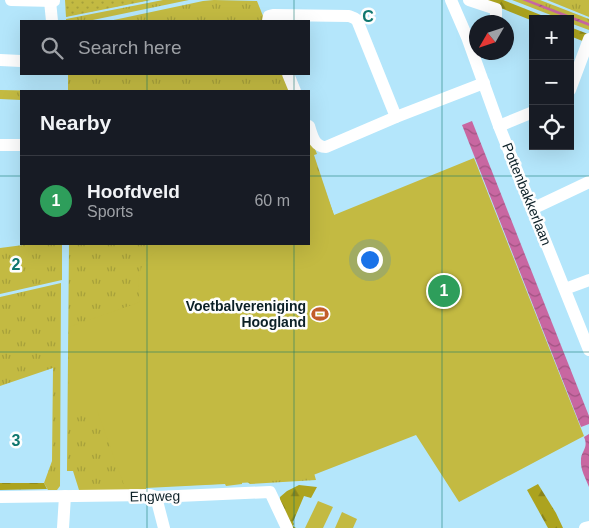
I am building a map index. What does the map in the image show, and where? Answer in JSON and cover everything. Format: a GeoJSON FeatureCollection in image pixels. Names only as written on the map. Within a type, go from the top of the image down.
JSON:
{"type":"FeatureCollection","features":[{"type":"Feature","properties":{"kind":"street"},"geometry":{"type":"LineString","coordinates":[[11,0],[52,1],[52,20]]}},
{"type":"Feature","properties":{"kind":"street"},"geometry":{"type":"LineString","coordinates":[[469,0],[496,10],[496,15]]}},
{"type":"Feature","properties":{"kind":"street","name":"Pottenbakkerlaan"},"geometry":{"type":"LineString","coordinates":[[456,2],[469,29]]}},
{"type":"Feature","properties":{"kind":"street"},"geometry":{"type":"LineString","coordinates":[[268,20],[269,16],[273,15],[349,16],[357,20],[396,117]]}},
{"type":"Feature","properties":{"kind":"street"},"geometry":{"type":"LineString","coordinates":[[574,79],[589,39]]}},
{"type":"Feature","properties":{"kind":"street"},"geometry":{"type":"LineString","coordinates":[[0,60],[20,61]]}},
{"type":"Feature","properties":{"kind":"street","name":"Pottenbakkerlaan"},"geometry":{"type":"LineString","coordinates":[[478,60],[499,126],[589,350]]}},
{"type":"Feature","properties":{"kind":"street"},"geometry":{"type":"LineString","coordinates":[[288,75],[295,90]]}},
{"type":"Feature","properties":{"kind":"street"},"geometry":{"type":"LineString","coordinates":[[310,128],[315,141],[322,147],[326,147],[396,117],[484,83]]}},
{"type":"Feature","properties":{"kind":"street"},"geometry":{"type":"LineString","coordinates":[[499,126],[529,114]]}},
{"type":"Feature","properties":{"kind":"street"},"geometry":{"type":"LineString","coordinates":[[0,145],[20,145]]}},
{"type":"Feature","properties":{"kind":"street"},"geometry":{"type":"LineString","coordinates":[[532,209],[589,182]]}},
{"type":"Feature","properties":{"kind":"street"},"geometry":{"type":"LineString","coordinates":[[565,289],[589,280]]}},
{"type":"Feature","properties":{"kind":"street","name":"Engweg"},"geometry":{"type":"LineString","coordinates":[[0,497],[150,495],[156,497],[270,492],[287,528]]}},
{"type":"Feature","properties":{"kind":"street"},"geometry":{"type":"LineString","coordinates":[[63,528],[65,496]]}},
{"type":"Feature","properties":{"kind":"street"},"geometry":{"type":"LineString","coordinates":[[156,497],[164,528]]}},
{"type":"Feature","properties":{"kind":"street"},"geometry":{"type":"LineString","coordinates":[[585,528],[589,527]]}},
{"type":"Feature","properties":{"kind":"green space"},"geometry":{"type":"Polygon","coordinates":[[[65,0],[151,0],[66,17],[65,0]]]}},
{"type":"Feature","properties":{"kind":"green space"},"geometry":{"type":"Polygon","coordinates":[[[163,0],[189,0],[93,20],[66,19],[163,0]]]}},
{"type":"Feature","properties":{"kind":"green space"},"geometry":{"type":"Polygon","coordinates":[[[481,0],[503,0],[541,15],[529,15],[529,19],[481,0]]]}},
{"type":"Feature","properties":{"kind":"green space"},"geometry":{"type":"Polygon","coordinates":[[[512,0],[540,0],[589,19],[589,30],[574,24],[574,15],[551,15],[512,0]]]}},
{"type":"Feature","properties":{"kind":"green space"},"geometry":{"type":"Polygon","coordinates":[[[547,0],[589,0],[589,17],[547,0]]]}},
{"type":"Feature","properties":{"kind":"green space"},"geometry":{"type":"Polygon","coordinates":[[[203,1],[257,1],[265,20],[114,20],[203,1]]]}},
{"type":"Feature","properties":{"kind":"green space"},"geometry":{"type":"Polygon","coordinates":[[[574,29],[588,34],[585,42],[574,38],[574,29]]]}},
{"type":"Feature","properties":{"kind":"green space"},"geometry":{"type":"Polygon","coordinates":[[[68,75],[285,75],[292,90],[68,90],[68,75]]]}},
{"type":"Feature","properties":{"kind":"green space"},"geometry":{"type":"Polygon","coordinates":[[[0,90],[20,90],[20,100],[0,99],[0,90]]]}},
{"type":"Feature","properties":{"kind":"green space"},"geometry":{"type":"Polygon","coordinates":[[[310,136],[317,154],[314,155],[334,215],[242,484],[146,488],[146,490],[79,490],[73,471],[67,471],[69,245],[310,245],[310,136]]]}},
{"type":"Feature","properties":{"kind":"green space","name":"Voetbalvereniging Hoogland"},"geometry":{"type":"Polygon","coordinates":[[[310,151],[334,215],[474,158],[584,436],[459,502],[416,435],[303,479],[125,488],[97,410],[68,410],[69,327],[140,302],[138,284],[140,270],[148,258],[162,248],[161,245],[310,245],[310,151]]]}},
{"type":"Feature","properties":{"kind":"green space"},"geometry":{"type":"Polygon","coordinates":[[[23,245],[62,245],[62,280],[0,294],[0,248],[23,245]]]}},
{"type":"Feature","properties":{"kind":"green space"},"geometry":{"type":"Polygon","coordinates":[[[61,283],[60,486],[57,490],[48,490],[44,483],[52,461],[53,368],[0,386],[0,297],[61,283]]]}},
{"type":"Feature","properties":{"kind":"green space"},"geometry":{"type":"Polygon","coordinates":[[[312,466],[316,480],[250,484],[246,481],[312,466]]]}},
{"type":"Feature","properties":{"kind":"green space"},"geometry":{"type":"Polygon","coordinates":[[[0,483],[44,483],[47,489],[0,490],[0,483]]]}},
{"type":"Feature","properties":{"kind":"green space"},"geometry":{"type":"Polygon","coordinates":[[[538,484],[563,528],[548,528],[527,490],[538,484]]]}},
{"type":"Feature","properties":{"kind":"green space"},"geometry":{"type":"Polygon","coordinates":[[[299,485],[317,487],[311,498],[304,496],[293,522],[293,526],[296,528],[289,528],[279,507],[280,497],[299,485]]]}},
{"type":"Feature","properties":{"kind":"green space"},"geometry":{"type":"Polygon","coordinates":[[[318,501],[333,507],[323,528],[305,528],[318,501]]]}},
{"type":"Feature","properties":{"kind":"green space"},"geometry":{"type":"Polygon","coordinates":[[[342,512],[357,519],[353,528],[335,528],[342,512]]]}},
{"type":"Feature","properties":{"kind":"water"},"geometry":{"type":"Polygon","coordinates":[[[522,0],[529,0],[568,15],[561,15],[522,0]]]}},
{"type":"Feature","properties":{"kind":"water"},"geometry":{"type":"Polygon","coordinates":[[[574,17],[589,23],[589,26],[574,20],[574,17]]]}},
{"type":"Feature","properties":{"kind":"water"},"geometry":{"type":"Polygon","coordinates":[[[472,121],[589,416],[589,424],[581,427],[462,125],[472,121]]]}},
{"type":"Feature","properties":{"kind":"water"},"geometry":{"type":"Polygon","coordinates":[[[589,434],[589,487],[582,470],[581,457],[586,444],[584,437],[589,434]]]}},
{"type":"Feature","properties":{"kind":"place","name":"Hoofdveld"},"geometry":{"type":"Point","coordinates":[444,291]}},
{"type":"Feature","properties":{"kind":"place","name":"Voetbalvereniging Hoogland"},"geometry":{"type":"Point","coordinates":[320,314]}}]}
